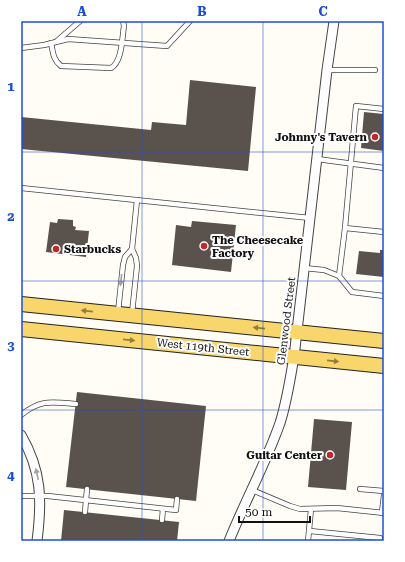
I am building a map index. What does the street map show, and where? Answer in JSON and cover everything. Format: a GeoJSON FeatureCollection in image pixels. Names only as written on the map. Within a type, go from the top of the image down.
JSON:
{"type":"FeatureCollection","features":[{"type":"Feature","properties":{"kind":"main road"},"geometry":{"type":"LineString","coordinates":[[21,304],[384,341]]}},
{"type":"Feature","properties":{"kind":"main road","name":"West 119th Street"},"geometry":{"type":"LineString","coordinates":[[21,328],[384,366]]}},
{"type":"Feature","properties":{"kind":"street","name":"Glenwood Street"},"geometry":{"type":"LineString","coordinates":[[229,541],[269,451],[285,404],[294,357],[334,21]]}},
{"type":"Feature","properties":{"kind":"street"},"geometry":{"type":"LineString","coordinates":[[21,435],[36,468],[40,496],[37,541]]}},
{"type":"Feature","properties":{"kind":"lane"},"geometry":{"type":"LineString","coordinates":[[53,43],[80,21]]}},
{"type":"Feature","properties":{"kind":"lane"},"geometry":{"type":"LineString","coordinates":[[53,43],[56,62],[61,66],[111,68],[115,66],[119,60],[124,26],[123,21]]}},
{"type":"Feature","properties":{"kind":"lane"},"geometry":{"type":"LineString","coordinates":[[21,48],[68,39],[166,46],[190,21]]}},
{"type":"Feature","properties":{"kind":"lane"},"geometry":{"type":"LineString","coordinates":[[327,70],[375,70]]}},
{"type":"Feature","properties":{"kind":"lane"},"geometry":{"type":"LineString","coordinates":[[339,276],[356,106],[384,109]]}},
{"type":"Feature","properties":{"kind":"lane"},"geometry":{"type":"LineString","coordinates":[[317,159],[350,162],[357,165],[384,168]]}},
{"type":"Feature","properties":{"kind":"lane"},"geometry":{"type":"LineString","coordinates":[[21,188],[310,218]]}},
{"type":"Feature","properties":{"kind":"lane"},"geometry":{"type":"LineString","coordinates":[[132,315],[137,266],[136,258],[132,249],[137,200]]}},
{"type":"Feature","properties":{"kind":"lane"},"geometry":{"type":"LineString","coordinates":[[345,228],[384,232]]}},
{"type":"Feature","properties":{"kind":"lane"},"geometry":{"type":"LineString","coordinates":[[118,314],[123,265],[125,257],[132,249]]}},
{"type":"Feature","properties":{"kind":"lane"},"geometry":{"type":"LineString","coordinates":[[304,268],[324,270],[339,276],[352,292],[384,296]]}},
{"type":"Feature","properties":{"kind":"lane"},"geometry":{"type":"LineString","coordinates":[[21,415],[31,407],[40,403],[51,402],[76,404]]}},
{"type":"Feature","properties":{"kind":"lane"},"geometry":{"type":"LineString","coordinates":[[85,512],[87,489]]}},
{"type":"Feature","properties":{"kind":"lane"},"geometry":{"type":"LineString","coordinates":[[251,489],[290,506],[310,509],[336,508],[383,512],[384,495]]}},
{"type":"Feature","properties":{"kind":"lane"},"geometry":{"type":"LineString","coordinates":[[360,489],[384,491]]}},
{"type":"Feature","properties":{"kind":"lane"},"geometry":{"type":"LineString","coordinates":[[21,496],[86,500],[176,510],[177,499]]}},
{"type":"Feature","properties":{"kind":"lane"},"geometry":{"type":"LineString","coordinates":[[162,520],[163,509]]}},
{"type":"Feature","properties":{"kind":"lane"},"geometry":{"type":"LineString","coordinates":[[308,541],[310,531],[310,509]]}},
{"type":"Feature","properties":{"kind":"lane"},"geometry":{"type":"LineString","coordinates":[[310,531],[380,538]]}},
{"type":"Feature","properties":{"kind":"building"},"geometry":{"type":"Polygon","coordinates":[[[190,80],[256,87],[248,171],[21,149],[21,117],[151,130],[152,122],[186,125],[190,80]]]}},
{"type":"Feature","properties":{"kind":"building"},"geometry":{"type":"Polygon","coordinates":[[[364,112],[384,114],[384,151],[361,148],[364,112]]]}},
{"type":"Feature","properties":{"kind":"building"},"geometry":{"type":"Polygon","coordinates":[[[58,219],[73,220],[73,226],[76,227],[75,230],[89,231],[86,257],[46,252],[50,222],[57,223],[58,219]]]}},
{"type":"Feature","properties":{"kind":"building","name":"The Cheesecake Factory"},"geometry":{"type":"Polygon","coordinates":[[[192,221],[236,225],[231,272],[172,265],[176,225],[191,227],[192,221]]]}},
{"type":"Feature","properties":{"kind":"building"},"geometry":{"type":"Polygon","coordinates":[[[380,250],[384,250],[384,277],[356,274],[359,251],[380,253],[380,250]]]}},
{"type":"Feature","properties":{"kind":"building"},"geometry":{"type":"Polygon","coordinates":[[[77,392],[206,406],[196,501],[66,487],[77,392]]]}},
{"type":"Feature","properties":{"kind":"building","name":"Guitar Center"},"geometry":{"type":"Polygon","coordinates":[[[314,419],[352,422],[346,490],[308,487],[314,419]]]}},
{"type":"Feature","properties":{"kind":"building"},"geometry":{"type":"Polygon","coordinates":[[[64,510],[179,522],[177,541],[61,541],[64,510]]]}},
{"type":"Feature","properties":{"kind":"place","name":"Johnny's Tavern"},"geometry":{"type":"Point","coordinates":[375,137]}},
{"type":"Feature","properties":{"kind":"place","name":"The Cheesecake Factory"},"geometry":{"type":"Point","coordinates":[204,246]}},
{"type":"Feature","properties":{"kind":"place","name":"Starbucks"},"geometry":{"type":"Point","coordinates":[56,249]}},
{"type":"Feature","properties":{"kind":"place","name":"Guitar Center"},"geometry":{"type":"Point","coordinates":[330,455]}}]}
